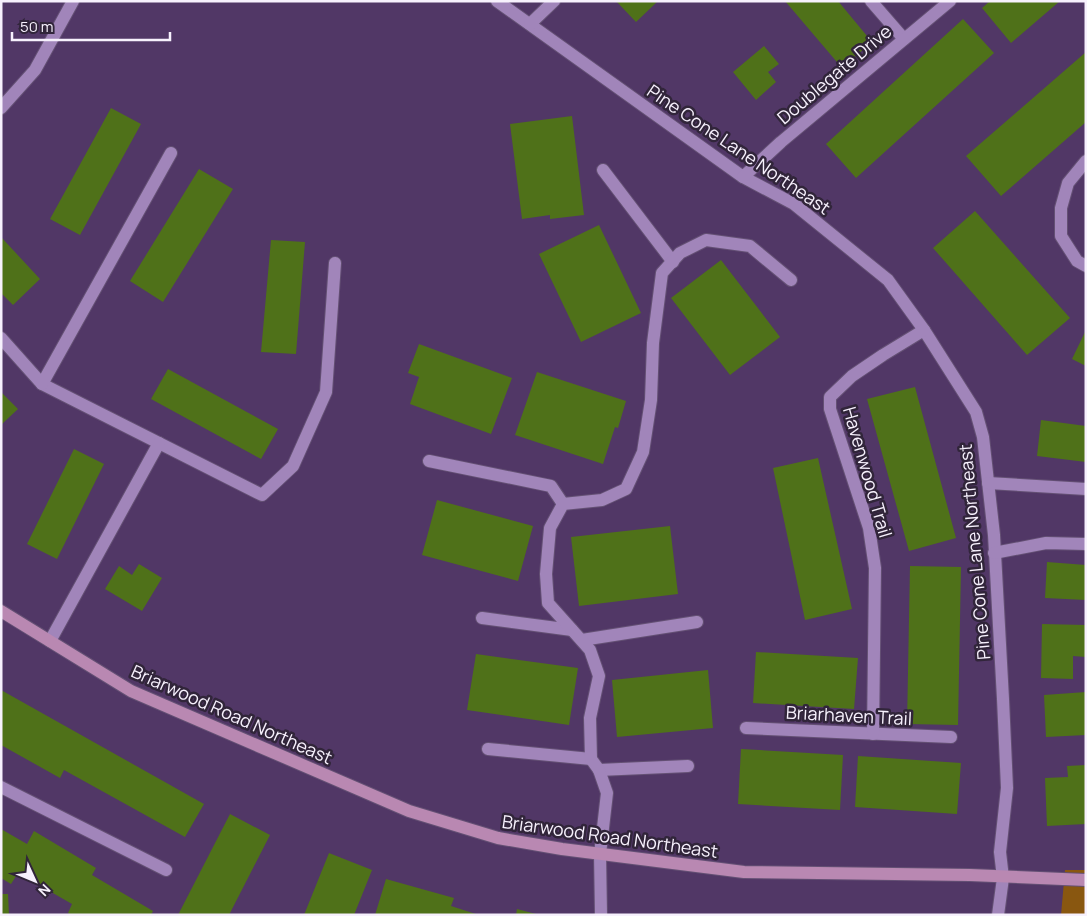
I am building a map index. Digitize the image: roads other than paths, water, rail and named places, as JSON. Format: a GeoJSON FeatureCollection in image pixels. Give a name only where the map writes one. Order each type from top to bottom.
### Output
{"type":"FeatureCollection","features":[{"type":"Feature","properties":{"kind":"street"},"geometry":{"type":"LineString","coordinates":[[1,108],[35,70],[73,1]]}},
{"type":"Feature","properties":{"kind":"street","name":"Pine Cone Lane Northeast"},"geometry":{"type":"LineString","coordinates":[[498,1],[744,177],[794,204],[888,280],[924,330],[976,412],[983,437],[994,535],[1007,788],[1000,852],[1003,878],[998,915]]}},
{"type":"Feature","properties":{"kind":"street"},"geometry":{"type":"LineString","coordinates":[[530,24],[554,1]]}},
{"type":"Feature","properties":{"kind":"street"},"geometry":{"type":"LineString","coordinates":[[871,1],[904,39]]}},
{"type":"Feature","properties":{"kind":"street","name":"Doublegate Drive"},"geometry":{"type":"LineString","coordinates":[[744,177],[788,136],[950,1]]}},
{"type":"Feature","properties":{"kind":"street"},"geometry":{"type":"LineString","coordinates":[[42,384],[170,153]]}},
{"type":"Feature","properties":{"kind":"street"},"geometry":{"type":"LineString","coordinates":[[1086,161],[1068,183],[1061,208],[1061,236],[1077,261],[1086,266]]}},
{"type":"Feature","properties":{"kind":"street"},"geometry":{"type":"LineString","coordinates":[[603,170],[673,262]]}},
{"type":"Feature","properties":{"kind":"street"},"geometry":{"type":"LineString","coordinates":[[563,504],[602,500],[626,489],[630,482],[643,452],[651,400],[653,343],[662,273],[680,253],[706,240],[750,246],[791,280]]}},
{"type":"Feature","properties":{"kind":"street"},"geometry":{"type":"LineString","coordinates":[[1,338],[42,384],[262,494],[293,466],[326,392],[336,263]]}},
{"type":"Feature","properties":{"kind":"street","name":"Havenwood Trail"},"geometry":{"type":"LineString","coordinates":[[873,734],[875,568],[869,528],[830,409],[830,396],[852,376],[924,330]]}},
{"type":"Feature","properties":{"kind":"street"},"geometry":{"type":"LineString","coordinates":[[50,641],[159,443]]}},
{"type":"Feature","properties":{"kind":"street"},"geometry":{"type":"LineString","coordinates":[[429,461],[551,486],[563,504]]}},
{"type":"Feature","properties":{"kind":"street"},"geometry":{"type":"LineString","coordinates":[[988,483],[1086,489]]}},
{"type":"Feature","properties":{"kind":"street"},"geometry":{"type":"LineString","coordinates":[[563,504],[550,528],[546,574],[548,603],[590,650],[599,676],[590,718],[590,759],[599,770],[606,793],[600,854],[601,915]]}},
{"type":"Feature","properties":{"kind":"street"},"geometry":{"type":"LineString","coordinates":[[994,553],[1046,544],[1086,544]]}},
{"type":"Feature","properties":{"kind":"street","name":"Briarwood Road Northeast"},"geometry":{"type":"LineString","coordinates":[[1,611],[131,691],[409,811],[498,838],[600,854],[744,872],[970,875],[1003,878],[1086,880]]}},
{"type":"Feature","properties":{"kind":"street"},"geometry":{"type":"LineString","coordinates":[[482,618],[572,630]]}},
{"type":"Feature","properties":{"kind":"street"},"geometry":{"type":"LineString","coordinates":[[582,640],[696,622]]}},
{"type":"Feature","properties":{"kind":"street","name":"Briarhaven Trail"},"geometry":{"type":"LineString","coordinates":[[746,728],[951,737]]}},
{"type":"Feature","properties":{"kind":"street"},"geometry":{"type":"LineString","coordinates":[[488,749],[590,759]]}},
{"type":"Feature","properties":{"kind":"street"},"geometry":{"type":"LineString","coordinates":[[599,770],[688,766]]}},
{"type":"Feature","properties":{"kind":"street"},"geometry":{"type":"LineString","coordinates":[[1,788],[166,870]]}}]}
